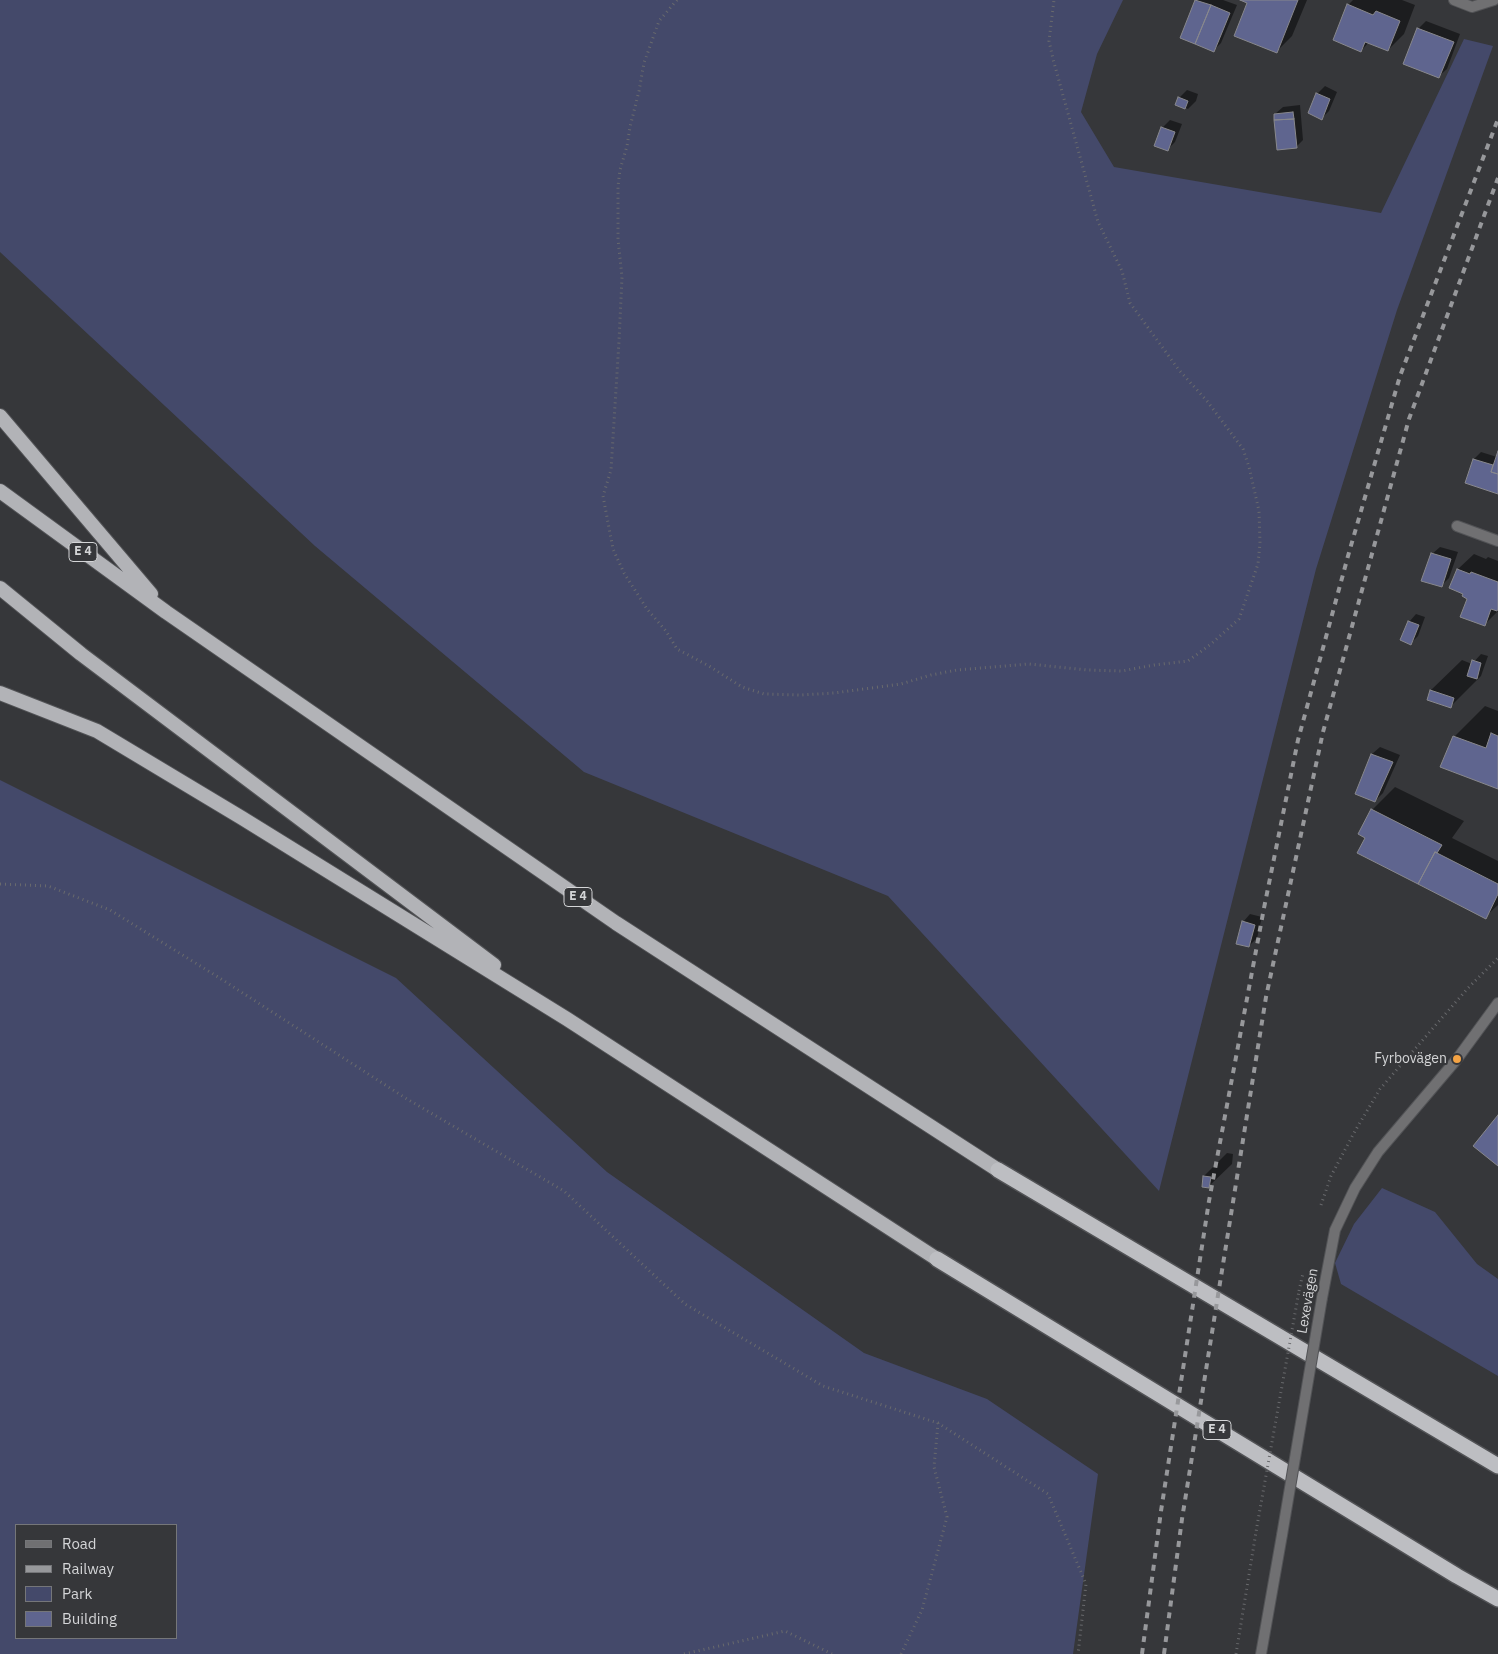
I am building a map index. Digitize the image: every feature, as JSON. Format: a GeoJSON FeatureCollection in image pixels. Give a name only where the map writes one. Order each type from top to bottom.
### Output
{"type":"FeatureCollection","features":[{"type":"Feature","properties":{"kind":"highway"},"geometry":{"type":"LineString","coordinates":[[0,416],[166,612]]}},
{"type":"Feature","properties":{"kind":"highway","name":"E 4"},"geometry":{"type":"LineString","coordinates":[[0,491],[166,612],[616,923],[998,1170],[1498,1466]]}},
{"type":"Feature","properties":{"kind":"highway","name":"E 4"},"geometry":{"type":"LineString","coordinates":[[0,588],[81,654],[567,1019],[936,1259],[1457,1576],[1498,1599]]}},
{"type":"Feature","properties":{"kind":"highway"},"geometry":{"type":"LineString","coordinates":[[0,693],[96,731],[242,818],[567,1019]]}},
{"type":"Feature","properties":{"kind":"street"},"geometry":{"type":"LineString","coordinates":[[1454,0],[1472,7],[1494,0]]}},
{"type":"Feature","properties":{"kind":"street"},"geometry":{"type":"LineString","coordinates":[[1457,526],[1498,541]]}},
{"type":"Feature","properties":{"kind":"street","name":"Lexevägen"},"geometry":{"type":"LineString","coordinates":[[1261,1654],[1334,1230],[1355,1188],[1378,1152],[1456,1059],[1498,1003]]}},
{"type":"Feature","properties":{"kind":"path"},"geometry":{"type":"LineString","coordinates":[[677,0],[659,21],[644,63],[627,146],[620,170],[618,186],[618,239],[622,278],[619,341],[611,470],[603,496],[613,550],[647,609],[666,631],[678,649],[742,687],[764,694],[801,695],[834,693],[902,684],[931,675],[957,670],[1029,664],[1087,670],[1122,671],[1188,661],[1212,644],[1239,619],[1258,564],[1260,543],[1259,511],[1249,467],[1243,449],[1207,401],[1179,370],[1130,303],[1122,271],[1098,222],[1062,96],[1049,40],[1054,0]]}},
{"type":"Feature","properties":{"kind":"path"},"geometry":{"type":"LineString","coordinates":[[0,884],[48,886],[110,910],[218,977],[407,1100],[564,1191],[685,1304],[823,1386],[938,1422],[1048,1494],[1086,1584],[1078,1654]]}},
{"type":"Feature","properties":{"kind":"path"},"geometry":{"type":"LineString","coordinates":[[1236,1654],[1299,1291]]}},
{"type":"Feature","properties":{"kind":"path"},"geometry":{"type":"LineString","coordinates":[[901,1654],[922,1610],[947,1516],[934,1467],[938,1422]]}},
{"type":"Feature","properties":{"kind":"path"},"geometry":{"type":"LineString","coordinates":[[684,1654],[785,1631],[832,1654]]}},
{"type":"Feature","properties":{"kind":"green space"},"geometry":{"type":"Polygon","coordinates":[[[0,0],[1123,0],[1097,54],[1081,112],[1114,167],[1381,213],[1464,39],[1493,46],[1397,310],[1316,569],[1159,1191],[888,896],[584,772],[315,546],[0,252],[0,0]]]}},
{"type":"Feature","properties":{"kind":"green space"},"geometry":{"type":"Polygon","coordinates":[[[0,780],[396,978],[607,1172],[864,1353],[987,1399],[1098,1474],[1073,1654],[0,1654],[0,780]]]}},
{"type":"Feature","properties":{"kind":"green space"},"geometry":{"type":"Polygon","coordinates":[[[1382,1188],[1435,1212],[1477,1264],[1498,1279],[1498,1376],[1341,1284],[1335,1263],[1354,1224],[1382,1188]]]}},
{"type":"Feature","properties":{"kind":"building"},"geometry":{"type":"Polygon","coordinates":[[[1195,0],[1211,5],[1195,44],[1180,38],[1195,0]]]}},
{"type":"Feature","properties":{"kind":"building"},"geometry":{"type":"Polygon","coordinates":[[[1240,0],[1298,0],[1277,53],[1234,36],[1247,3],[1240,0]]]}},
{"type":"Feature","properties":{"kind":"building"},"geometry":{"type":"Polygon","coordinates":[[[1347,4],[1373,15],[1376,11],[1400,21],[1388,51],[1365,42],[1361,52],[1333,40],[1347,4]]]}},
{"type":"Feature","properties":{"kind":"building"},"geometry":{"type":"Polygon","coordinates":[[[1211,5],[1230,13],[1214,52],[1195,44],[1211,5]]]}},
{"type":"Feature","properties":{"kind":"building"},"geometry":{"type":"Polygon","coordinates":[[[1417,28],[1454,42],[1439,78],[1403,64],[1417,28]]]}},
{"type":"Feature","properties":{"kind":"building"},"geometry":{"type":"Polygon","coordinates":[[[1316,93],[1330,99],[1322,120],[1308,113],[1316,93]]]}},
{"type":"Feature","properties":{"kind":"building"},"geometry":{"type":"Polygon","coordinates":[[[1178,97],[1188,101],[1185,109],[1175,105],[1178,97]]]}},
{"type":"Feature","properties":{"kind":"building"},"geometry":{"type":"Polygon","coordinates":[[[1293,112],[1294,119],[1274,120],[1274,114],[1293,112]]]}},
{"type":"Feature","properties":{"kind":"building"},"geometry":{"type":"Polygon","coordinates":[[[1294,119],[1297,148],[1277,150],[1274,120],[1294,119]]]}},
{"type":"Feature","properties":{"kind":"building"},"geometry":{"type":"Polygon","coordinates":[[[1161,127],[1175,132],[1168,151],[1154,146],[1161,127]]]}},
{"type":"Feature","properties":{"kind":"building"},"geometry":{"type":"Polygon","coordinates":[[[1498,451],[1498,474],[1491,472],[1498,451]]]}},
{"type":"Feature","properties":{"kind":"building"},"geometry":{"type":"Polygon","coordinates":[[[1473,459],[1493,465],[1491,472],[1498,474],[1498,494],[1465,483],[1473,459]]]}},
{"type":"Feature","properties":{"kind":"building"},"geometry":{"type":"Polygon","coordinates":[[[1431,553],[1451,559],[1442,587],[1421,581],[1431,553]]]}},
{"type":"Feature","properties":{"kind":"building"},"geometry":{"type":"Polygon","coordinates":[[[1457,569],[1498,582],[1498,609],[1497,611],[1491,609],[1485,626],[1460,617],[1467,599],[1462,596],[1463,594],[1449,588],[1457,569]]]}},
{"type":"Feature","properties":{"kind":"building"},"geometry":{"type":"Polygon","coordinates":[[[1408,621],[1419,625],[1411,645],[1400,640],[1408,621]]]}},
{"type":"Feature","properties":{"kind":"building"},"geometry":{"type":"Polygon","coordinates":[[[1472,660],[1481,663],[1477,679],[1467,676],[1472,660]]]}},
{"type":"Feature","properties":{"kind":"building"},"geometry":{"type":"Polygon","coordinates":[[[1430,690],[1454,698],[1451,708],[1427,700],[1430,690]]]}},
{"type":"Feature","properties":{"kind":"building"},"geometry":{"type":"Polygon","coordinates":[[[1491,733],[1498,736],[1498,789],[1440,767],[1453,736],[1486,748],[1491,733]]]}},
{"type":"Feature","properties":{"kind":"building"},"geometry":{"type":"Polygon","coordinates":[[[1371,754],[1393,762],[1375,802],[1355,794],[1371,754]]]}},
{"type":"Feature","properties":{"kind":"building"},"geometry":{"type":"Polygon","coordinates":[[[1371,809],[1442,845],[1437,853],[1435,852],[1418,884],[1357,853],[1365,838],[1358,834],[1371,809]]]}},
{"type":"Feature","properties":{"kind":"building"},"geometry":{"type":"Polygon","coordinates":[[[1435,852],[1498,884],[1498,894],[1486,919],[1418,884],[1435,852]]]}},
{"type":"Feature","properties":{"kind":"building"},"geometry":{"type":"Polygon","coordinates":[[[1242,921],[1255,925],[1249,947],[1236,944],[1242,921]]]}},
{"type":"Feature","properties":{"kind":"building"},"geometry":{"type":"Polygon","coordinates":[[[1498,1115],[1498,1166],[1473,1146],[1498,1115]]]}},
{"type":"Feature","properties":{"kind":"building"},"geometry":{"type":"Polygon","coordinates":[[[1203,1176],[1211,1177],[1209,1188],[1202,1187],[1203,1176]]]}},
{"type":"Feature","properties":{"kind":"railway"},"geometry":{"type":"LineString","coordinates":[[1142,1654],[1161,1511],[1209,1201],[1264,908],[1298,740],[1348,556],[1400,376],[1498,119]]}},
{"type":"Feature","properties":{"kind":"railway"},"geometry":{"type":"LineString","coordinates":[[1164,1654],[1182,1519],[1266,997],[1323,732],[1409,419],[1498,178]]}},
{"type":"Feature","properties":{"kind":"place","name":"Fyrbovägen"},"geometry":{"type":"Point","coordinates":[1457,1059]}}]}
